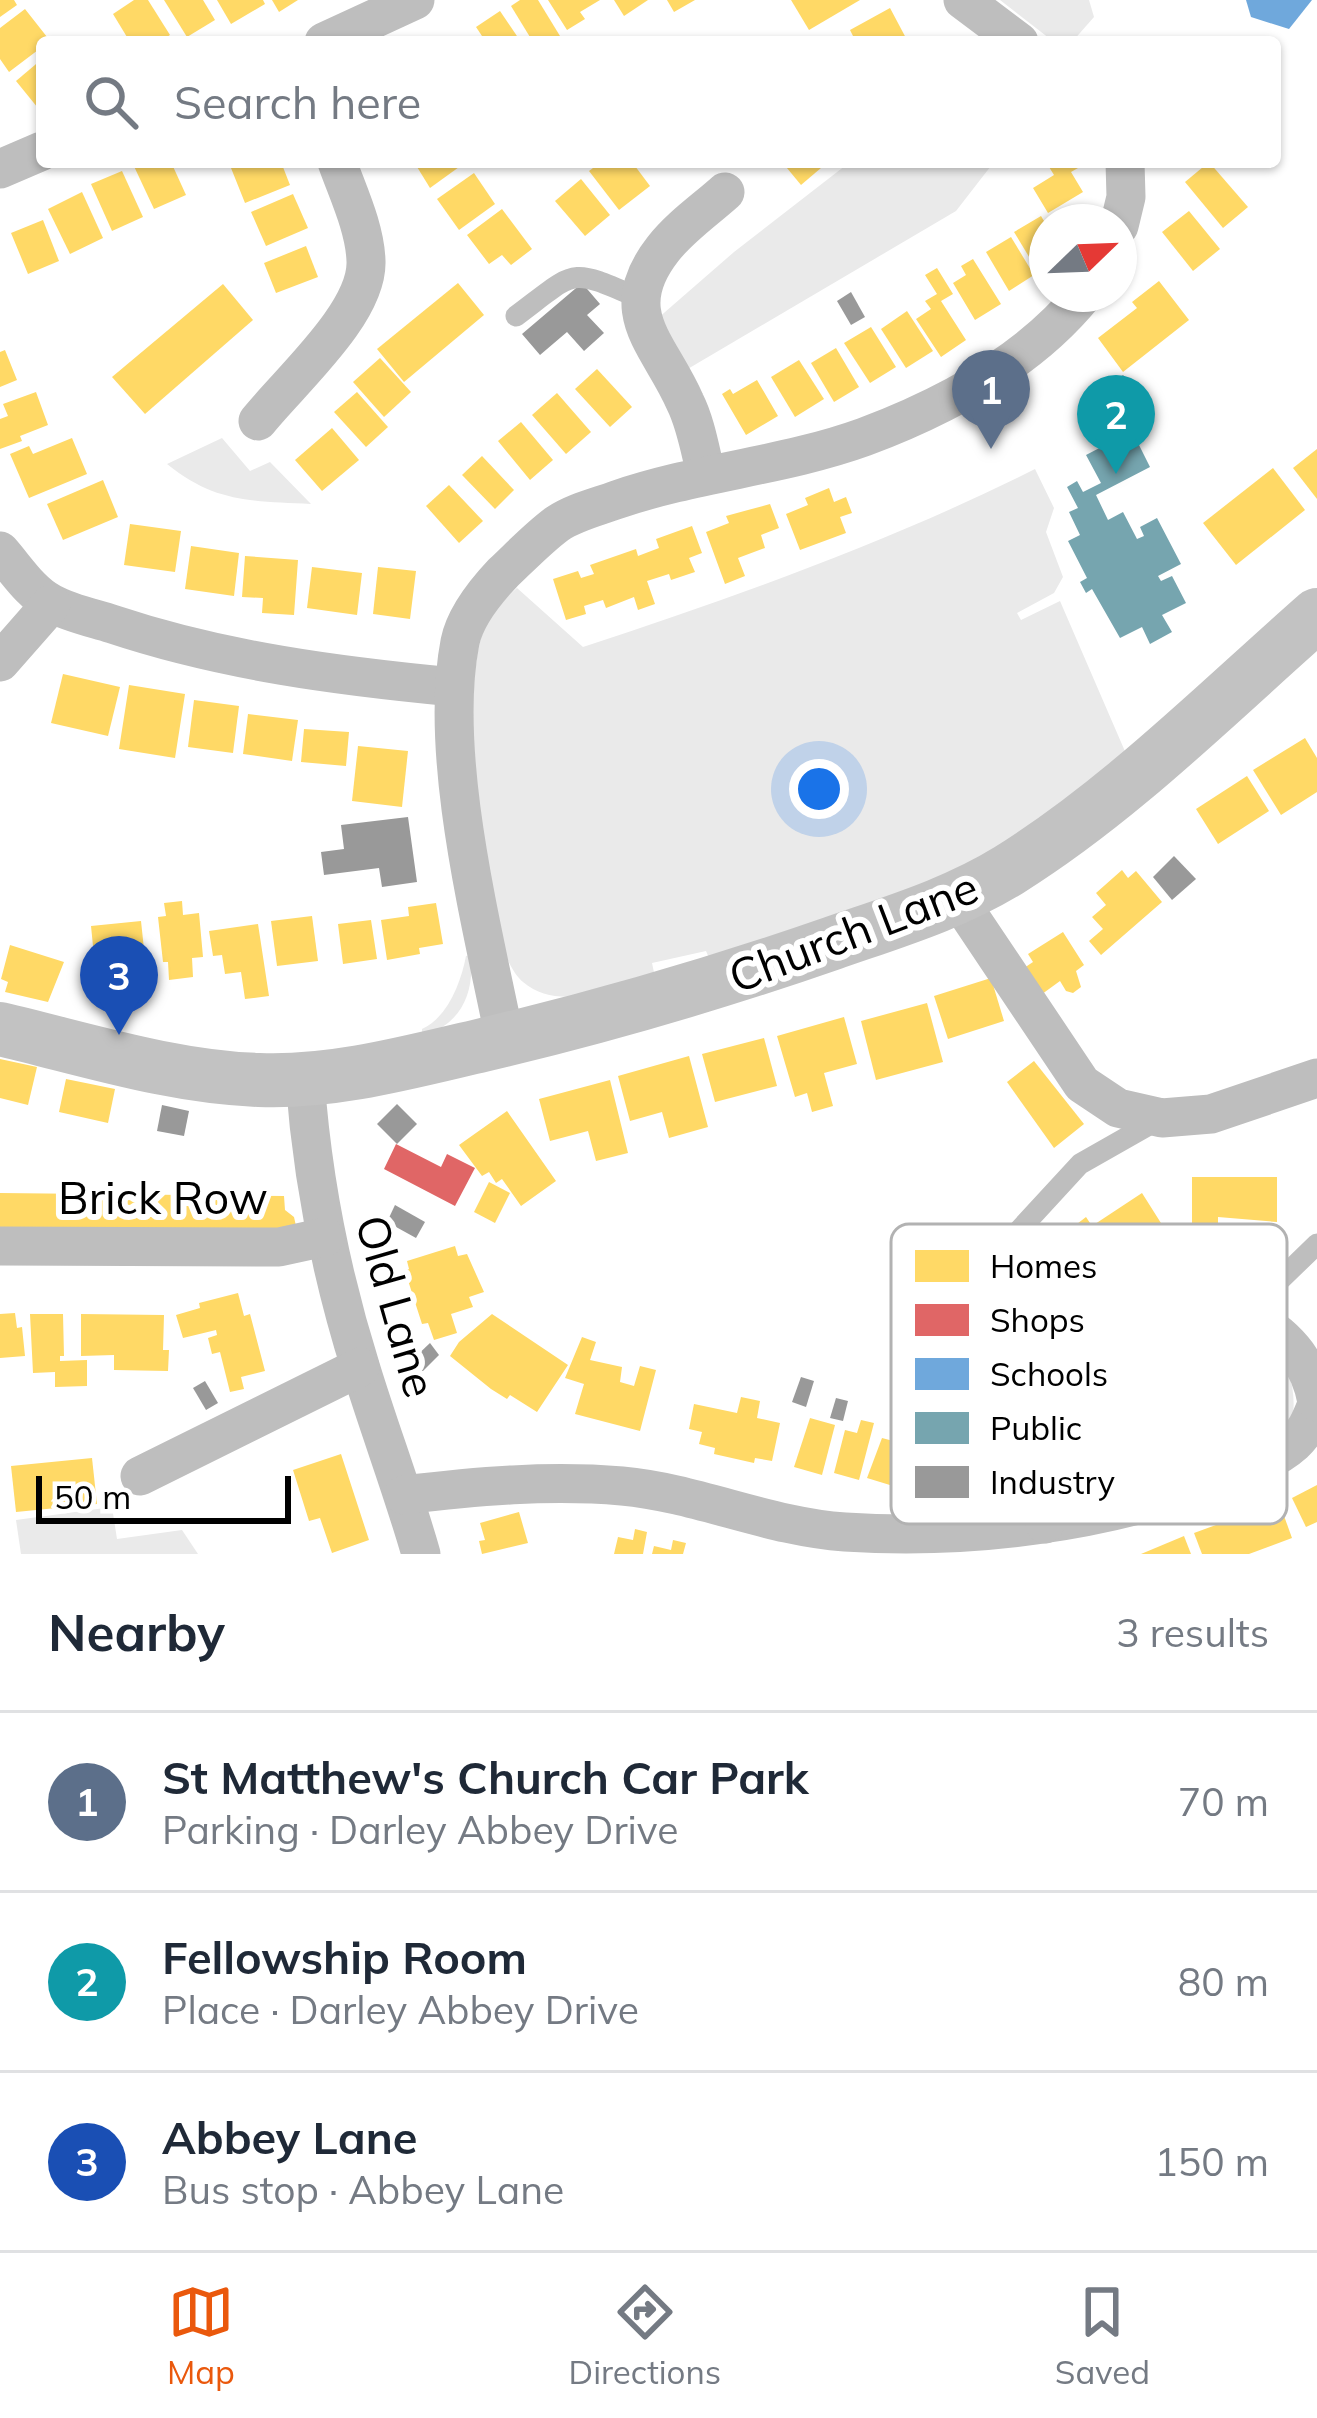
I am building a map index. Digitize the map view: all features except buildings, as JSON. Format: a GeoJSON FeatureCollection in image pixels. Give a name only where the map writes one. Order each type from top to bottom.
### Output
{"type":"FeatureCollection","features":[{"type":"Feature","properties":{"kind":"street"},"geometry":{"type":"LineString","coordinates":[[337,36],[415,0]]}},
{"type":"Feature","properties":{"kind":"street"},"geometry":{"type":"LineString","coordinates":[[963,0],[1010,36]]}},
{"type":"Feature","properties":{"kind":"street"},"geometry":{"type":"LineString","coordinates":[[0,170],[36,154]]}},
{"type":"Feature","properties":{"kind":"street"},"geometry":{"type":"LineString","coordinates":[[258,421],[332,335],[361,289],[367,262],[340,168]]}},
{"type":"Feature","properties":{"kind":"street"},"geometry":{"type":"LineString","coordinates":[[1124,204],[1125,168]]}},
{"type":"Feature","properties":{"kind":"street"},"geometry":{"type":"LineString","coordinates":[[706,474],[685,400],[646,332],[641,299],[662,249],[725,192]]}},
{"type":"Feature","properties":{"kind":"street"},"geometry":{"type":"LineString","coordinates":[[505,1040],[476,898],[458,768],[454,687],[461,636],[489,588],[559,523],[706,474],[841,444],[908,418],[954,396],[1049,333],[1068,312]]}},
{"type":"Feature","properties":{"kind":"street"},"geometry":{"type":"LineString","coordinates":[[0,551],[51,604],[165,642],[226,657],[360,678],[454,687]]}},
{"type":"Feature","properties":{"kind":"street"},"geometry":{"type":"LineString","coordinates":[[0,662],[51,604]]}},
{"type":"Feature","properties":{"kind":"street","name":"Church Lane"},"geometry":{"type":"LineString","coordinates":[[0,1029],[190,1072],[261,1080],[305,1079],[388,1067],[505,1040],[737,976],[958,898],[1051,842],[1317,615]]}},
{"type":"Feature","properties":{"kind":"street"},"geometry":{"type":"LineString","coordinates":[[958,898],[1082,1084],[1118,1108],[1162,1118],[1211,1114],[1317,1078]]}},
{"type":"Feature","properties":{"kind":"street","name":"Old Lane"},"geometry":{"type":"LineString","coordinates":[[305,1079],[309,1138],[326,1238],[360,1367],[421,1554]]}},
{"type":"Feature","properties":{"kind":"street","name":"Brick Row"},"geometry":{"type":"LineString","coordinates":[[0,1246],[279,1246],[326,1238]]}},
{"type":"Feature","properties":{"kind":"street"},"geometry":{"type":"LineString","coordinates":[[1287,1342],[1303,1360],[1317,1403],[1309,1425],[1287,1448]]}},
{"type":"Feature","properties":{"kind":"street"},"geometry":{"type":"LineString","coordinates":[[140,1475],[360,1367]]}},
{"type":"Feature","properties":{"kind":"street"},"geometry":{"type":"LineString","coordinates":[[404,1495],[507,1483],[615,1486],[653,1489],[792,1525],[843,1532],[921,1533],[1045,1524]]}},
{"type":"Feature","properties":{"kind":"lane"},"geometry":{"type":"LineString","coordinates":[[516,316],[570,276],[587,275],[641,299]]}},
{"type":"Feature","properties":{"kind":"lane"},"geometry":{"type":"LineString","coordinates":[[1025,1224],[1080,1164],[1162,1118]]}},
{"type":"Feature","properties":{"kind":"lane"},"geometry":{"type":"LineString","coordinates":[[1287,1273],[1317,1244]]}},
{"type":"Feature","properties":{"kind":"shaded area"},"geometry":{"type":"Polygon","coordinates":[[[1000,0],[1089,0],[1094,17],[1077,36],[1046,36],[1000,0]]]}},
{"type":"Feature","properties":{"kind":"shaded area"},"geometry":{"type":"Polygon","coordinates":[[[842,168],[989,168],[956,211],[686,370],[657,319],[842,168]]]}},
{"type":"Feature","properties":{"kind":"shaded area"},"geometry":{"type":"Polygon","coordinates":[[[222,438],[250,471],[270,462],[311,504],[218,493],[167,464],[222,438]]]}},
{"type":"Feature","properties":{"kind":"shaded area"},"geometry":{"type":"Polygon","coordinates":[[[1035,469],[1054,508],[1046,532],[1063,577],[1054,593],[1017,613],[1021,620],[1060,601],[1127,756],[999,854],[713,967],[706,951],[652,963],[655,977],[570,997],[553,996],[523,982],[507,958],[494,919],[477,813],[474,757],[476,662],[483,632],[507,597],[517,588],[583,647],[812,566],[1035,469]]]}},
{"type":"Feature","properties":{"kind":"shaded area"},"geometry":{"type":"Polygon","coordinates":[[[470,955],[470,982],[462,1005],[446,1024],[422,1035],[422,1029],[439,1017],[451,998],[470,955]]]}},
{"type":"Feature","properties":{"kind":"shaded area"},"geometry":{"type":"Polygon","coordinates":[[[1287,1372],[1294,1398],[1293,1417],[1287,1423],[1287,1372]]]}},
{"type":"Feature","properties":{"kind":"shaded area"},"geometry":{"type":"Polygon","coordinates":[[[112,1507],[117,1539],[182,1530],[198,1554],[21,1554],[16,1520],[112,1507]]]}},
{"type":"Feature","properties":{"kind":"place","name":"St Matthew's Church Car Park"},"geometry":{"type":"Point","coordinates":[991,449]}},
{"type":"Feature","properties":{"kind":"place","name":"Fellowship Room"},"geometry":{"type":"Point","coordinates":[1116,474]}},
{"type":"Feature","properties":{"kind":"place","name":"Abbey Lane"},"geometry":{"type":"Point","coordinates":[119,1035]}}]}
